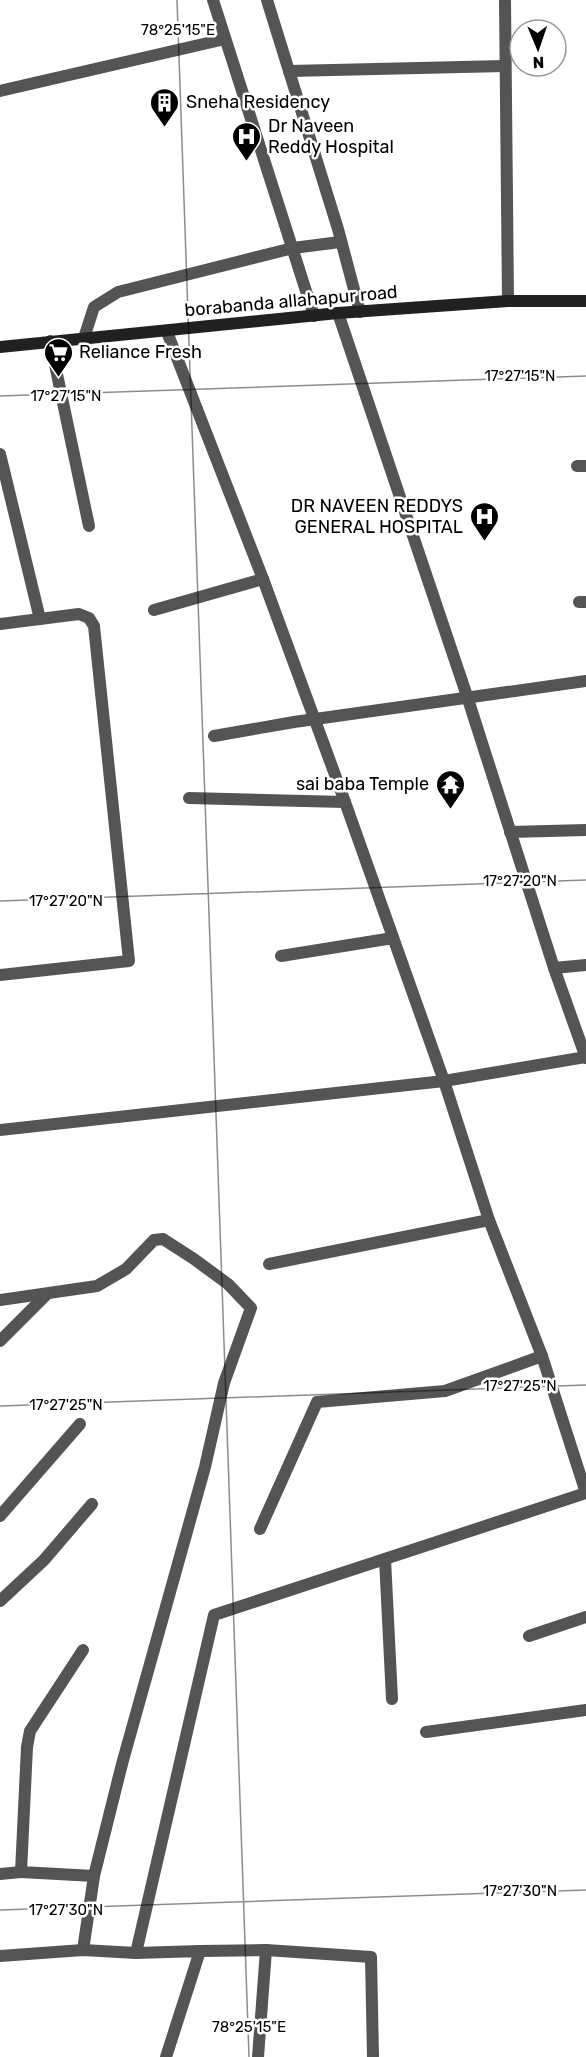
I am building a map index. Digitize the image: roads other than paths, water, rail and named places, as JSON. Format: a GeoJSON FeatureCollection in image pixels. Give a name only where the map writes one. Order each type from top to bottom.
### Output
{"type":"FeatureCollection","features":[{"type":"Feature","properties":{"kind":"main road","name":"borabanda allahapur road"},"geometry":{"type":"LineString","coordinates":[[0,347],[338,313],[508,301],[586,301]]}},
{"type":"Feature","properties":{"kind":"street"},"geometry":{"type":"LineString","coordinates":[[213,0],[315,316]]}},
{"type":"Feature","properties":{"kind":"street"},"geometry":{"type":"LineString","coordinates":[[267,0],[360,312]]}},
{"type":"Feature","properties":{"kind":"street"},"geometry":{"type":"LineString","coordinates":[[505,0],[508,301]]}},
{"type":"Feature","properties":{"kind":"street"},"geometry":{"type":"LineString","coordinates":[[0,91],[225,39]]}},
{"type":"Feature","properties":{"kind":"street"},"geometry":{"type":"LineString","coordinates":[[289,71],[505,66]]}},
{"type":"Feature","properties":{"kind":"street"},"geometry":{"type":"LineString","coordinates":[[84,338],[94,307],[118,292],[293,248],[340,242]]}},
{"type":"Feature","properties":{"kind":"street"},"geometry":{"type":"LineString","coordinates":[[0,1130],[444,1081],[586,1057],[554,968],[467,696],[338,313]]}},
{"type":"Feature","properties":{"kind":"street"},"geometry":{"type":"LineString","coordinates":[[136,1953],[214,1615],[586,1493],[542,1356],[489,1220],[444,1081],[345,802],[263,579],[167,332]]}},
{"type":"Feature","properties":{"kind":"street"},"geometry":{"type":"LineString","coordinates":[[50,341],[88,526]]}},
{"type":"Feature","properties":{"kind":"street"},"geometry":{"type":"LineString","coordinates":[[0,454],[40,619]]}},
{"type":"Feature","properties":{"kind":"street"},"geometry":{"type":"LineString","coordinates":[[154,610],[263,579]]}},
{"type":"Feature","properties":{"kind":"street"},"geometry":{"type":"LineString","coordinates":[[0,624],[79,614],[88,618],[94,626],[129,961],[0,975]]}},
{"type":"Feature","properties":{"kind":"street"},"geometry":{"type":"LineString","coordinates":[[214,736],[467,696],[586,681]]}},
{"type":"Feature","properties":{"kind":"street"},"geometry":{"type":"LineString","coordinates":[[189,798],[345,802]]}},
{"type":"Feature","properties":{"kind":"street"},"geometry":{"type":"LineString","coordinates":[[510,832],[586,830]]}},
{"type":"Feature","properties":{"kind":"street"},"geometry":{"type":"LineString","coordinates":[[281,956],[393,938]]}},
{"type":"Feature","properties":{"kind":"street"},"geometry":{"type":"LineString","coordinates":[[554,968],[586,965]]}},
{"type":"Feature","properties":{"kind":"street"},"geometry":{"type":"LineString","coordinates":[[269,1264],[489,1220]]}},
{"type":"Feature","properties":{"kind":"street"},"geometry":{"type":"LineString","coordinates":[[0,1300],[97,1286],[126,1269],[154,1240],[163,1239],[228,1284],[251,1308],[224,1383],[205,1467],[122,1764],[94,1876],[83,1950]]}},
{"type":"Feature","properties":{"kind":"street"},"geometry":{"type":"LineString","coordinates":[[0,1341],[47,1294]]}},
{"type":"Feature","properties":{"kind":"street"},"geometry":{"type":"LineString","coordinates":[[260,1529],[317,1402],[445,1391],[542,1356]]}},
{"type":"Feature","properties":{"kind":"street"},"geometry":{"type":"LineString","coordinates":[[0,1515],[80,1424]]}},
{"type":"Feature","properties":{"kind":"street"},"geometry":{"type":"LineString","coordinates":[[0,1601],[44,1560],[92,1504]]}},
{"type":"Feature","properties":{"kind":"street"},"geometry":{"type":"LineString","coordinates":[[386,1559],[392,1699]]}},
{"type":"Feature","properties":{"kind":"street"},"geometry":{"type":"LineString","coordinates":[[529,1636],[586,1617]]}},
{"type":"Feature","properties":{"kind":"street"},"geometry":{"type":"LineString","coordinates":[[21,1872],[27,1747],[30,1731],[83,1650]]}},
{"type":"Feature","properties":{"kind":"street"},"geometry":{"type":"LineString","coordinates":[[426,1732],[586,1710]]}},
{"type":"Feature","properties":{"kind":"street"},"geometry":{"type":"LineString","coordinates":[[0,1874],[21,1872],[94,1876]]}},
{"type":"Feature","properties":{"kind":"street"},"geometry":{"type":"LineString","coordinates":[[0,1956],[83,1950],[136,1953],[266,1950],[371,1958],[373,2057]]}},
{"type":"Feature","properties":{"kind":"street"},"geometry":{"type":"LineString","coordinates":[[258,2057],[266,1950]]}},
{"type":"Feature","properties":{"kind":"street"},"geometry":{"type":"LineString","coordinates":[[166,2057],[200,1951]]}},
{"type":"Feature","properties":{"kind":"place","name":"Sneha Residency"},"geometry":{"type":"Point","coordinates":[165,128]}},
{"type":"Feature","properties":{"kind":"place","name":"Dr Naveen Reddy Hospital"},"geometry":{"type":"Point","coordinates":[247,162]}},
{"type":"Feature","properties":{"kind":"place","name":"Reliance Fresh"},"geometry":{"type":"Point","coordinates":[58,378]}},
{"type":"Feature","properties":{"kind":"place","name":"DR NAVEEN REDDYS GENERAL HOSPITAL"},"geometry":{"type":"Point","coordinates":[484,542]}},
{"type":"Feature","properties":{"kind":"place","name":"sai baba Temple"},"geometry":{"type":"Point","coordinates":[450,810]}}]}
